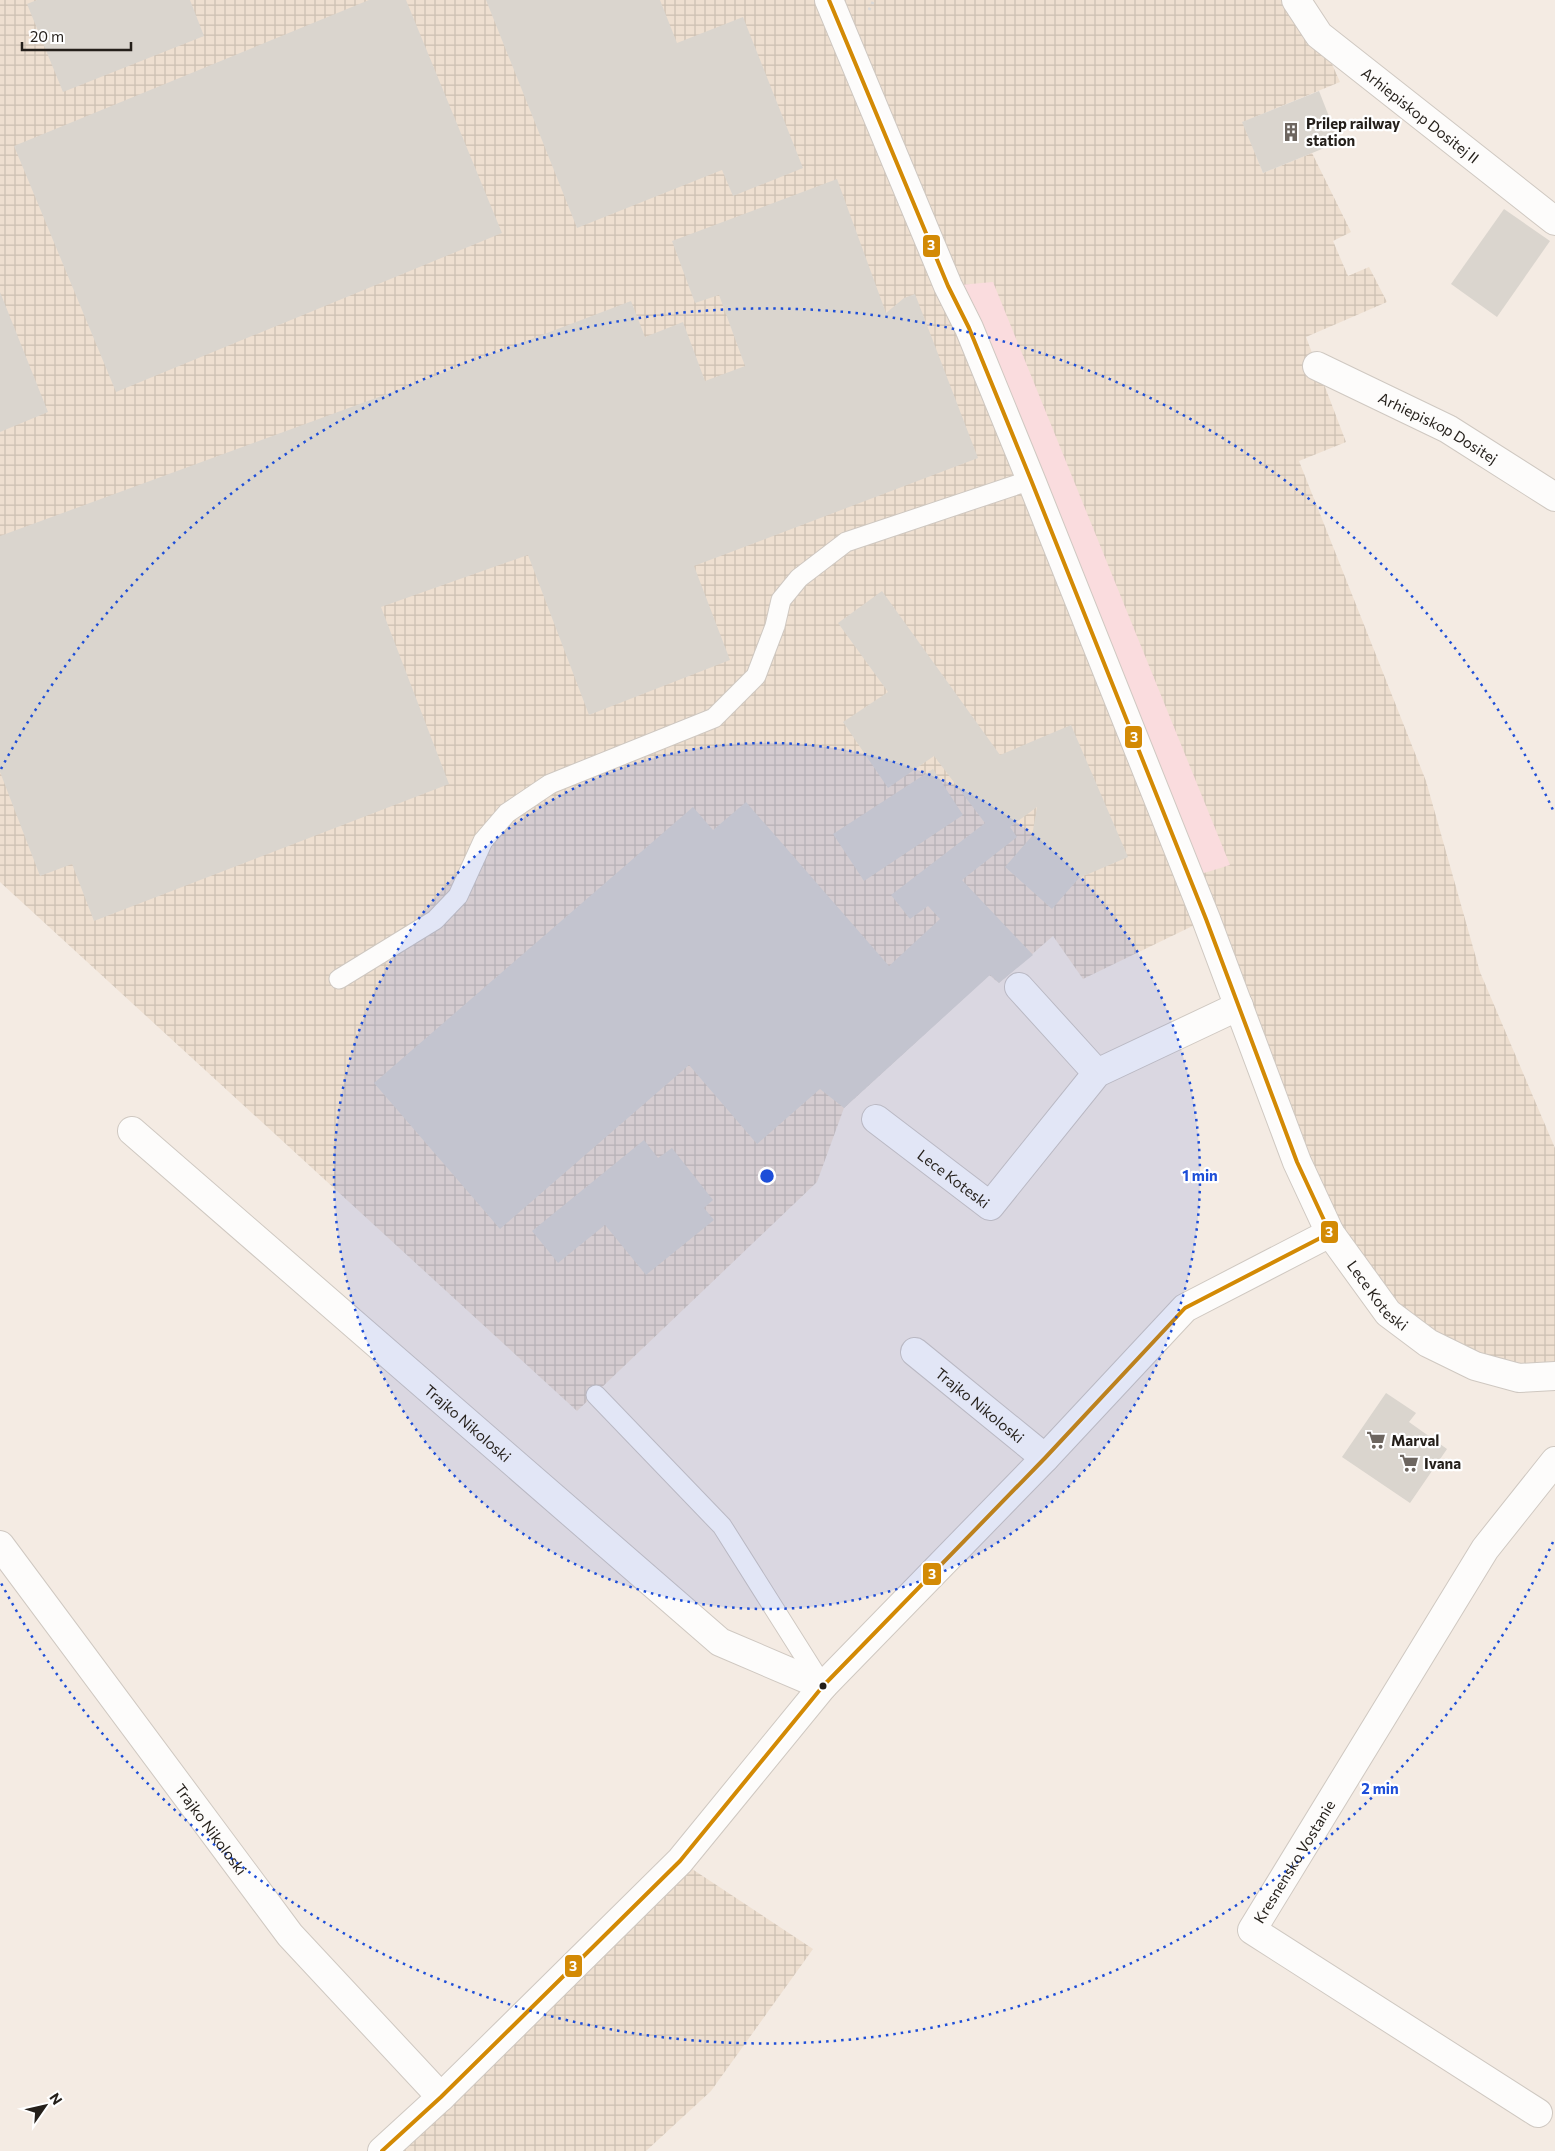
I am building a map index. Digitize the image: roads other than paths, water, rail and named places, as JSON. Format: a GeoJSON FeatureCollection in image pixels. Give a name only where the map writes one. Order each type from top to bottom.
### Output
{"type":"FeatureCollection","features":[{"type":"Feature","properties":{"kind":"street","name":"Lece Koteski"},"geometry":{"type":"LineString","coordinates":[[829,0],[948,286],[969,328],[1031,480],[1239,1006],[1297,1162],[1330,1234],[1388,1313],[1428,1343],[1475,1366],[1519,1378],[1555,1376]]}},
{"type":"Feature","properties":{"kind":"street","name":"Arhiepiskop Dositej II"},"geometry":{"type":"LineString","coordinates":[[1296,0],[1319,35],[1555,221]]}},
{"type":"Feature","properties":{"kind":"street","name":"Arhiepiskop Dositej"},"geometry":{"type":"LineString","coordinates":[[1317,366],[1448,429],[1555,497]]}},
{"type":"Feature","properties":{"kind":"street"},"geometry":{"type":"LineString","coordinates":[[1019,987],[1097,1073]]}},
{"type":"Feature","properties":{"kind":"street","name":"Lece Koteski"},"geometry":{"type":"LineString","coordinates":[[876,1119],[990,1206],[1097,1073],[1239,1006]]}},
{"type":"Feature","properties":{"kind":"street","name":"Trajko Nikoloski"},"geometry":{"type":"LineString","coordinates":[[132,1131],[720,1642],[823,1686]]}},
{"type":"Feature","properties":{"kind":"street"},"geometry":{"type":"LineString","coordinates":[[382,2151],[441,2096],[680,1861],[823,1686],[1045,1458],[1186,1308],[1330,1234]]}},
{"type":"Feature","properties":{"kind":"street","name":"Trajko Nikoloski"},"geometry":{"type":"LineString","coordinates":[[915,1352],[1045,1458]]}},
{"type":"Feature","properties":{"kind":"street","name":"Kresnensko Vostanie"},"geometry":{"type":"LineString","coordinates":[[1538,2113],[1252,1930],[1485,1549],[1555,1461]]}},
{"type":"Feature","properties":{"kind":"street","name":"Trajko Nikoloski"},"geometry":{"type":"LineString","coordinates":[[0,1545],[290,1935],[441,2096]]}},
{"type":"Feature","properties":{"kind":"lane"},"geometry":{"type":"LineString","coordinates":[[338,979],[435,920],[458,896],[483,841],[508,813],[550,784],[714,718],[756,676],[775,626],[781,600],[799,578],[820,560],[846,542],[1031,480]]}},
{"type":"Feature","properties":{"kind":"lane"},"geometry":{"type":"LineString","coordinates":[[596,1395],[722,1526],[823,1686]]}},
{"type":"Feature","properties":{"kind":"place","name":"Prilep railway station"},"geometry":{"type":"Point","coordinates":[1291,132]}},
{"type":"Feature","properties":{"kind":"place","name":"Marval"},"geometry":{"type":"Point","coordinates":[1376,1440]}},
{"type":"Feature","properties":{"kind":"place","name":"Ivana"},"geometry":{"type":"Point","coordinates":[1409,1463]}}]}
